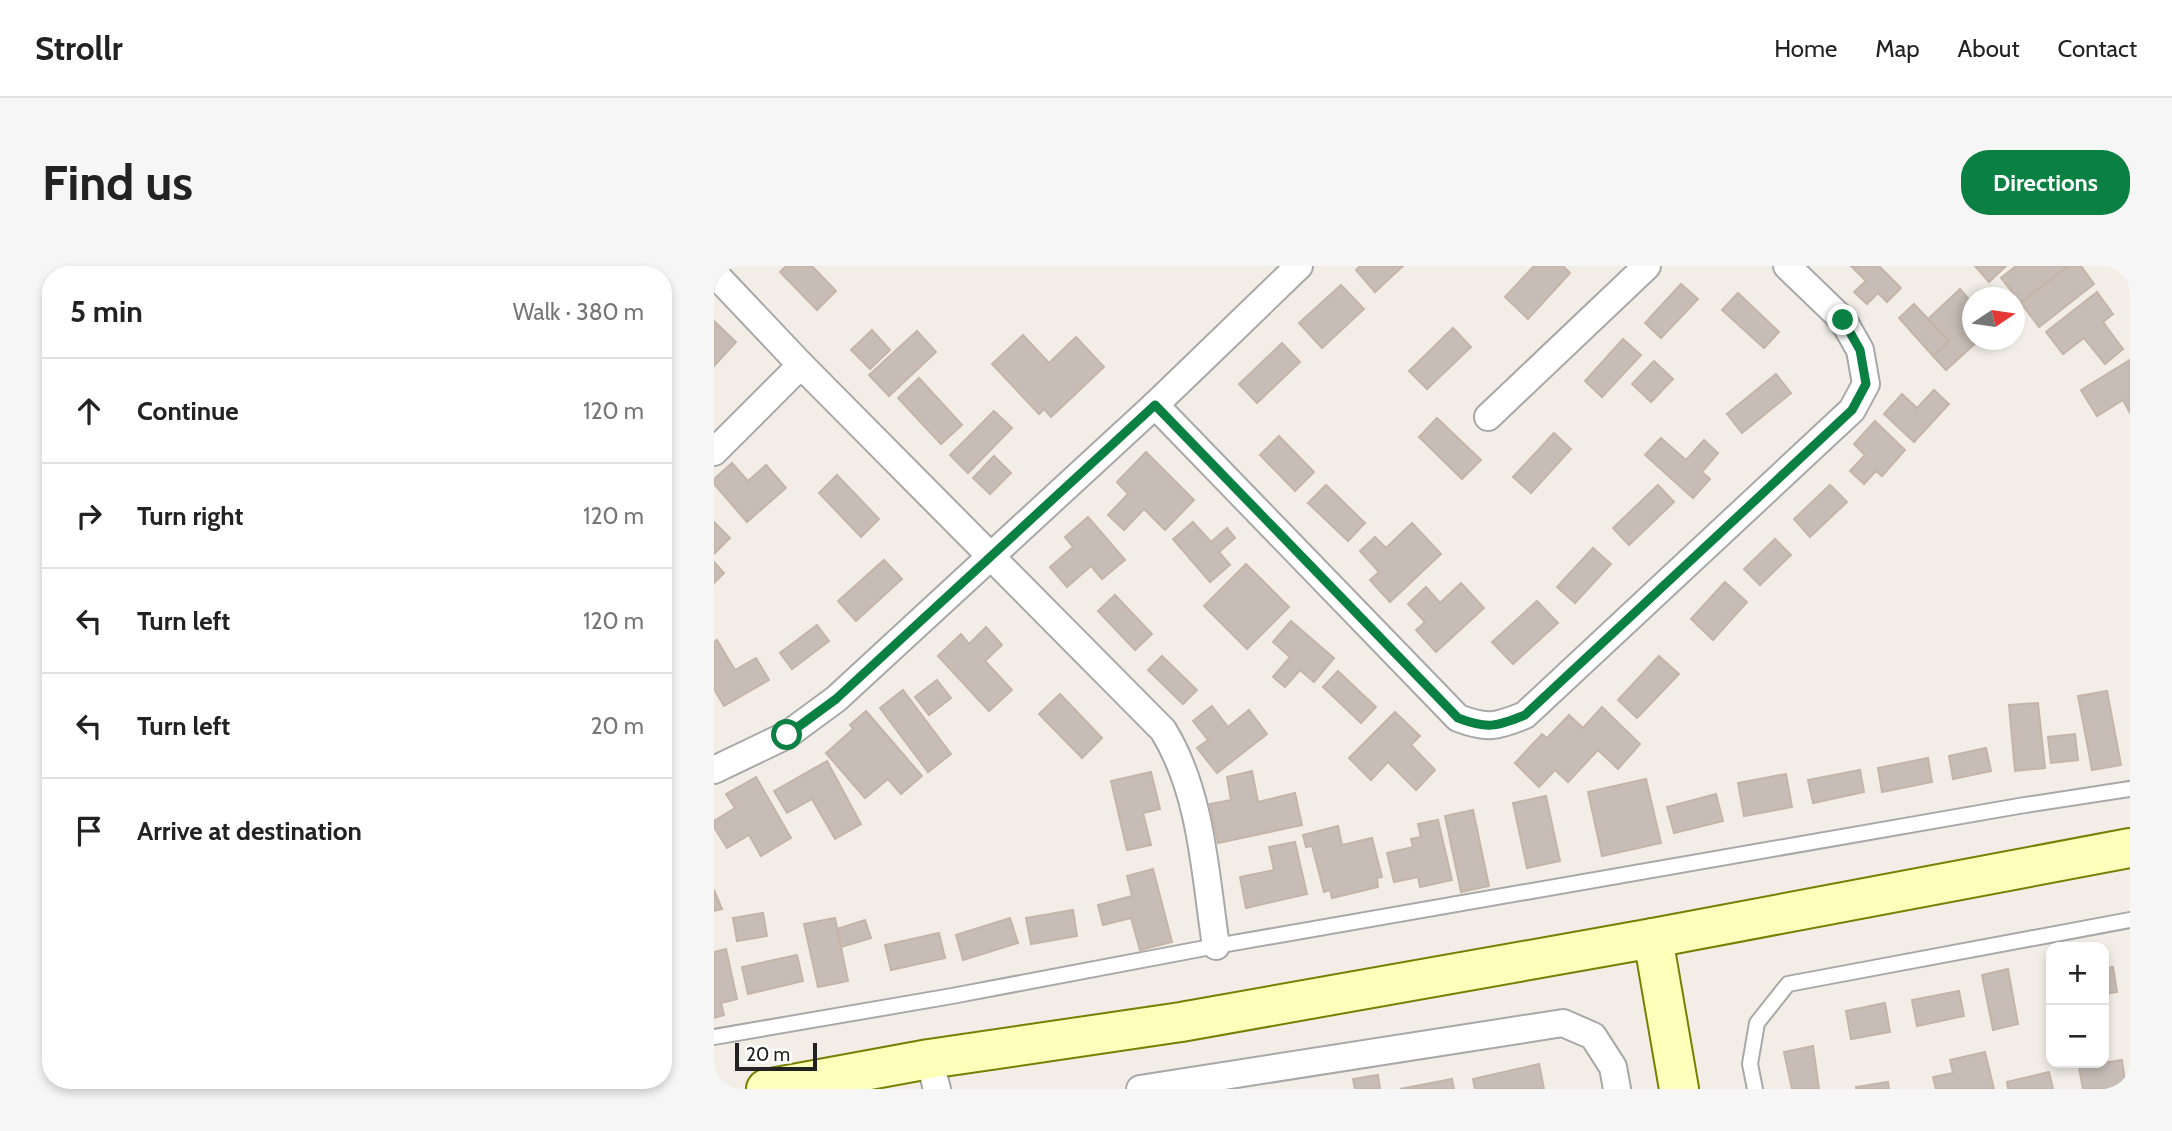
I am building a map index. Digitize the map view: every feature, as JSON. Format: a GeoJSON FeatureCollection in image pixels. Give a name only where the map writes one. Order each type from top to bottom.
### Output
{"type":"FeatureCollection","features":[{"type":"Feature","properties":{"kind":"street"},"geometry":{"type":"LineString","coordinates":[[714,770],[787,735],[836,699],[1155,405],[1299,266]]}},
{"type":"Feature","properties":{"kind":"street"},"geometry":{"type":"LineString","coordinates":[[1488,417],[1647,266]]}},
{"type":"Feature","properties":{"kind":"street"},"geometry":{"type":"LineString","coordinates":[[1155,405],[1458,718],[1479,726],[1503,724],[1525,715],[1852,410],[1866,384],[1860,350],[1843,320],[1787,266]]}},
{"type":"Feature","properties":{"kind":"street"},"geometry":{"type":"LineString","coordinates":[[714,274],[801,365],[992,555],[1078,647],[1163,730],[1178,755],[1189,785],[1216,946]]}},
{"type":"Feature","properties":{"kind":"street"},"geometry":{"type":"LineString","coordinates":[[714,452],[801,365]]}},
{"type":"Feature","properties":{"kind":"street"},"geometry":{"type":"LineString","coordinates":[[766,1089],[933,1074],[1181,1022],[1653,938],[2130,848]]}},
{"type":"Feature","properties":{"kind":"street"},"geometry":{"type":"LineString","coordinates":[[1653,938],[1679,1089]]}},
{"type":"Feature","properties":{"kind":"street"},"geometry":{"type":"LineString","coordinates":[[1140,1089],[1563,1023],[1593,1036],[1613,1067],[1617,1089]]}},
{"type":"Feature","properties":{"kind":"lane"},"geometry":{"type":"LineString","coordinates":[[714,1037],[952,996],[1216,946],[2005,808],[2130,789]]}},
{"type":"Feature","properties":{"kind":"lane"},"geometry":{"type":"LineString","coordinates":[[1755,1089],[1750,1065],[1757,1023],[1788,984],[2130,920]]}},
{"type":"Feature","properties":{"kind":"building"},"geometry":{"type":"Polygon","coordinates":[[[786,266],[812,266],[836,291],[817,310],[780,272],[786,266]]]}},
{"type":"Feature","properties":{"kind":"building"},"geometry":{"type":"Polygon","coordinates":[[[1360,266],[1403,266],[1375,292],[1356,270],[1360,266]]]}},
{"type":"Feature","properties":{"kind":"building"},"geometry":{"type":"Polygon","coordinates":[[[1534,266],[1563,266],[1570,273],[1528,319],[1505,297],[1534,266]]]}},
{"type":"Feature","properties":{"kind":"building"},"geometry":{"type":"Polygon","coordinates":[[[1851,266],[1879,266],[1901,288],[1887,302],[1878,293],[1867,304],[1854,292],[1866,281],[1851,266]]]}},
{"type":"Feature","properties":{"kind":"building"},"geometry":{"type":"Polygon","coordinates":[[[1975,266],[2006,266],[1989,282],[1975,266]]]}},
{"type":"Feature","properties":{"kind":"building"},"geometry":{"type":"Polygon","coordinates":[[[2016,266],[2068,266],[2025,300],[2025,287],[2008,287],[2001,278],[2016,266]]]}},
{"type":"Feature","properties":{"kind":"building"},"geometry":{"type":"Polygon","coordinates":[[[2068,266],[2081,266],[2094,284],[2039,327],[2025,308],[2025,300],[2068,266]]]}},
{"type":"Feature","properties":{"kind":"building"},"geometry":{"type":"Polygon","coordinates":[[[1681,284],[1698,299],[1661,338],[1645,323],[1681,284]]]}},
{"type":"Feature","properties":{"kind":"building"},"geometry":{"type":"Polygon","coordinates":[[[1341,285],[1364,309],[1322,348],[1299,323],[1341,285]]]}},
{"type":"Feature","properties":{"kind":"building"},"geometry":{"type":"Polygon","coordinates":[[[1960,289],[1962,350],[1968,350],[1946,370],[1933,356],[1949,341],[1928,319],[1960,289]]]}},
{"type":"Feature","properties":{"kind":"building"},"geometry":{"type":"Polygon","coordinates":[[[2097,292],[2113,314],[2103,322],[2123,349],[2105,364],[2084,338],[2063,354],[2046,332],[2097,292]]]}},
{"type":"Feature","properties":{"kind":"building"},"geometry":{"type":"Polygon","coordinates":[[[1738,293],[1779,332],[1764,348],[1722,310],[1738,293]]]}},
{"type":"Feature","properties":{"kind":"building"},"geometry":{"type":"Polygon","coordinates":[[[1914,304],[1949,341],[1933,356],[1899,318],[1914,304]]]}},
{"type":"Feature","properties":{"kind":"building"},"geometry":{"type":"Polygon","coordinates":[[[714,321],[736,342],[714,366],[714,321]]]}},
{"type":"Feature","properties":{"kind":"building"},"geometry":{"type":"Polygon","coordinates":[[[1453,328],[1471,347],[1427,389],[1409,371],[1453,328]]]}},
{"type":"Feature","properties":{"kind":"building"},"geometry":{"type":"Polygon","coordinates":[[[872,330],[890,350],[870,369],[851,350],[872,330]]]}},
{"type":"Feature","properties":{"kind":"building"},"geometry":{"type":"Polygon","coordinates":[[[917,331],[936,352],[889,396],[869,375],[917,331]]]}},
{"type":"Feature","properties":{"kind":"building"},"geometry":{"type":"Polygon","coordinates":[[[1023,335],[1049,363],[1076,337],[1104,367],[1051,417],[1044,409],[1039,414],[992,364],[1023,335]]]}},
{"type":"Feature","properties":{"kind":"building"},"geometry":{"type":"Polygon","coordinates":[[[1623,339],[1641,355],[1602,397],[1585,381],[1623,339]]]}},
{"type":"Feature","properties":{"kind":"building"},"geometry":{"type":"Polygon","coordinates":[[[1282,343],[1300,362],[1257,403],[1239,384],[1282,343]]]}},
{"type":"Feature","properties":{"kind":"building"},"geometry":{"type":"Polygon","coordinates":[[[2130,360],[2130,413],[2123,400],[2097,416],[2081,390],[2130,360]]]}},
{"type":"Feature","properties":{"kind":"building"},"geometry":{"type":"Polygon","coordinates":[[[1654,361],[1673,379],[1651,402],[1632,384],[1654,361]]]}},
{"type":"Feature","properties":{"kind":"building"},"geometry":{"type":"Polygon","coordinates":[[[1776,374],[1791,393],[1742,433],[1727,414],[1776,374]]]}},
{"type":"Feature","properties":{"kind":"building"},"geometry":{"type":"Polygon","coordinates":[[[919,378],[962,425],[941,444],[898,398],[919,378]]]}},
{"type":"Feature","properties":{"kind":"building"},"geometry":{"type":"Polygon","coordinates":[[[1934,390],[1949,404],[1914,442],[1884,414],[1902,394],[1917,408],[1934,390]]]}},
{"type":"Feature","properties":{"kind":"building"},"geometry":{"type":"Polygon","coordinates":[[[994,411],[1012,428],[968,473],[950,455],[994,411]]]}},
{"type":"Feature","properties":{"kind":"building"},"geometry":{"type":"Polygon","coordinates":[[[1437,418],[1481,460],[1462,479],[1419,437],[1437,418]]]}},
{"type":"Feature","properties":{"kind":"building"},"geometry":{"type":"Polygon","coordinates":[[[1875,421],[1905,450],[1882,476],[1876,471],[1864,484],[1850,471],[1865,455],[1854,444],[1875,421]]]}},
{"type":"Feature","properties":{"kind":"building"},"geometry":{"type":"Polygon","coordinates":[[[1554,433],[1571,449],[1531,493],[1513,477],[1554,433]]]}},
{"type":"Feature","properties":{"kind":"building"},"geometry":{"type":"Polygon","coordinates":[[[1279,436],[1314,472],[1295,491],[1260,455],[1279,436]]]}},
{"type":"Feature","properties":{"kind":"building"},"geometry":{"type":"Polygon","coordinates":[[[1661,438],[1686,460],[1704,440],[1718,453],[1702,472],[1710,479],[1693,498],[1645,455],[1661,438]]]}},
{"type":"Feature","properties":{"kind":"building"},"geometry":{"type":"Polygon","coordinates":[[[1146,452],[1194,500],[1165,530],[1144,509],[1124,530],[1108,515],[1128,494],[1117,482],[1146,452]]]}},
{"type":"Feature","properties":{"kind":"building"},"geometry":{"type":"Polygon","coordinates":[[[994,456],[1011,473],[990,494],[973,478],[994,456]]]}},
{"type":"Feature","properties":{"kind":"building"},"geometry":{"type":"Polygon","coordinates":[[[732,463],[748,481],[766,465],[786,488],[747,522],[714,484],[714,479],[732,463]]]}},
{"type":"Feature","properties":{"kind":"building"},"geometry":{"type":"Polygon","coordinates":[[[837,475],[879,519],[861,537],[819,493],[837,475]]]}},
{"type":"Feature","properties":{"kind":"building"},"geometry":{"type":"Polygon","coordinates":[[[1326,485],[1365,523],[1348,541],[1308,503],[1326,485]]]}},
{"type":"Feature","properties":{"kind":"building"},"geometry":{"type":"Polygon","coordinates":[[[1658,485],[1674,502],[1629,545],[1613,528],[1658,485]]]}},
{"type":"Feature","properties":{"kind":"building"},"geometry":{"type":"Polygon","coordinates":[[[1830,485],[1847,502],[1810,537],[1794,519],[1830,485]]]}},
{"type":"Feature","properties":{"kind":"building"},"geometry":{"type":"Polygon","coordinates":[[[1088,517],[1125,560],[1102,579],[1091,566],[1067,587],[1050,567],[1073,547],[1065,537],[1088,517]]]}},
{"type":"Feature","properties":{"kind":"building"},"geometry":{"type":"Polygon","coordinates":[[[714,522],[730,538],[714,554],[714,522]]]}},
{"type":"Feature","properties":{"kind":"building"},"geometry":{"type":"Polygon","coordinates":[[[1193,522],[1211,542],[1227,528],[1235,538],[1219,552],[1230,565],[1210,582],[1173,539],[1193,522]]]}},
{"type":"Feature","properties":{"kind":"building"},"geometry":{"type":"Polygon","coordinates":[[[1412,523],[1441,554],[1390,602],[1370,580],[1379,572],[1360,551],[1375,537],[1386,548],[1412,523]]]}},
{"type":"Feature","properties":{"kind":"building"},"geometry":{"type":"Polygon","coordinates":[[[1775,539],[1791,555],[1760,585],[1744,569],[1775,539]]]}},
{"type":"Feature","properties":{"kind":"building"},"geometry":{"type":"Polygon","coordinates":[[[1593,548],[1611,564],[1575,603],[1557,587],[1593,548]]]}},
{"type":"Feature","properties":{"kind":"building"},"geometry":{"type":"Polygon","coordinates":[[[884,560],[902,579],[856,621],[838,601],[884,560]]]}},
{"type":"Feature","properties":{"kind":"building"},"geometry":{"type":"Polygon","coordinates":[[[714,562],[724,573],[714,583],[714,562]]]}},
{"type":"Feature","properties":{"kind":"building"},"geometry":{"type":"Polygon","coordinates":[[[1246,564],[1289,607],[1247,649],[1204,606],[1246,564]]]}},
{"type":"Feature","properties":{"kind":"building"},"geometry":{"type":"Polygon","coordinates":[[[1725,582],[1747,602],[1713,640],[1691,619],[1725,582]]]}},
{"type":"Feature","properties":{"kind":"building"},"geometry":{"type":"Polygon","coordinates":[[[1461,583],[1484,608],[1436,652],[1416,630],[1425,622],[1408,604],[1426,587],[1440,603],[1461,583]]]}},
{"type":"Feature","properties":{"kind":"building"},"geometry":{"type":"Polygon","coordinates":[[[1115,595],[1152,634],[1135,650],[1098,611],[1115,595]]]}},
{"type":"Feature","properties":{"kind":"building"},"geometry":{"type":"Polygon","coordinates":[[[1537,601],[1558,623],[1513,664],[1492,642],[1537,601]]]}},
{"type":"Feature","properties":{"kind":"building"},"geometry":{"type":"Polygon","coordinates":[[[1291,621],[1334,658],[1314,682],[1300,670],[1285,687],[1273,677],[1290,657],[1273,642],[1291,621]]]}},
{"type":"Feature","properties":{"kind":"building"},"geometry":{"type":"Polygon","coordinates":[[[817,625],[829,641],[792,669],[780,653],[817,625]]]}},
{"type":"Feature","properties":{"kind":"building"},"geometry":{"type":"Polygon","coordinates":[[[986,627],[1002,645],[985,661],[1012,690],[989,711],[938,656],[961,634],[969,644],[986,627]]]}},
{"type":"Feature","properties":{"kind":"building"},"geometry":{"type":"Polygon","coordinates":[[[717,640],[735,670],[756,658],[769,680],[724,706],[714,689],[714,642],[717,640]]]}},
{"type":"Feature","properties":{"kind":"building"},"geometry":{"type":"Polygon","coordinates":[[[1162,656],[1197,690],[1183,704],[1148,670],[1162,656]]]}},
{"type":"Feature","properties":{"kind":"building"},"geometry":{"type":"Polygon","coordinates":[[[1659,656],[1679,674],[1637,718],[1618,700],[1659,656]]]}},
{"type":"Feature","properties":{"kind":"building"},"geometry":{"type":"Polygon","coordinates":[[[1338,671],[1376,707],[1361,723],[1323,687],[1338,671]]]}},
{"type":"Feature","properties":{"kind":"building"},"geometry":{"type":"Polygon","coordinates":[[[937,680],[951,698],[929,715],[915,697],[937,680]]]}},
{"type":"Feature","properties":{"kind":"building"},"geometry":{"type":"Polygon","coordinates":[[[903,690],[951,754],[928,772],[880,708],[903,690]]]}},
{"type":"Feature","properties":{"kind":"building"},"geometry":{"type":"Polygon","coordinates":[[[2107,691],[2121,765],[2092,770],[2078,696],[2107,691]]]}},
{"type":"Feature","properties":{"kind":"building"},"geometry":{"type":"Polygon","coordinates":[[[1060,694],[1102,738],[1082,758],[1039,714],[1060,694]]]}},
{"type":"Feature","properties":{"kind":"building"},"geometry":{"type":"Polygon","coordinates":[[[2038,703],[2045,768],[2015,771],[2009,705],[2038,703]]]}},
{"type":"Feature","properties":{"kind":"building"},"geometry":{"type":"Polygon","coordinates":[[[1212,706],[1228,727],[1249,710],[1267,734],[1217,773],[1197,748],[1208,740],[1193,721],[1212,706]]]}},
{"type":"Feature","properties":{"kind":"building"},"geometry":{"type":"Polygon","coordinates":[[[1602,707],[1640,744],[1618,769],[1598,750],[1568,782],[1555,770],[1539,787],[1515,763],[1542,734],[1547,738],[1569,715],[1583,728],[1602,707]]]}},
{"type":"Feature","properties":{"kind":"building"},"geometry":{"type":"Polygon","coordinates":[[[866,711],[922,776],[901,794],[888,779],[865,798],[826,753],[853,729],[850,725],[866,711]]]}},
{"type":"Feature","properties":{"kind":"building"},"geometry":{"type":"Polygon","coordinates":[[[1395,712],[1420,736],[1411,745],[1435,770],[1416,790],[1388,762],[1371,780],[1349,758],[1395,712]]]}},
{"type":"Feature","properties":{"kind":"building"},"geometry":{"type":"Polygon","coordinates":[[[2075,734],[2078,760],[2051,763],[2048,737],[2075,734]]]}},
{"type":"Feature","properties":{"kind":"building"},"geometry":{"type":"Polygon","coordinates":[[[1986,748],[1991,771],[1953,779],[1949,756],[1986,748]]]}},
{"type":"Feature","properties":{"kind":"building"},"geometry":{"type":"Polygon","coordinates":[[[1928,758],[1932,782],[1882,792],[1878,768],[1928,758]]]}},
{"type":"Feature","properties":{"kind":"building"},"geometry":{"type":"Polygon","coordinates":[[[827,761],[861,824],[835,839],[812,799],[787,813],[774,791],[827,761]]]}},
{"type":"Feature","properties":{"kind":"building"},"geometry":{"type":"Polygon","coordinates":[[[1860,770],[1864,792],[1813,803],[1808,780],[1860,770]]]}},
{"type":"Feature","properties":{"kind":"building"},"geometry":{"type":"Polygon","coordinates":[[[1252,771],[1258,802],[1295,793],[1302,825],[1218,843],[1210,804],[1231,800],[1227,777],[1252,771]]]}},
{"type":"Feature","properties":{"kind":"building"},"geometry":{"type":"Polygon","coordinates":[[[1151,772],[1160,809],[1143,813],[1151,845],[1127,850],[1111,781],[1151,772]]]}},
{"type":"Feature","properties":{"kind":"building"},"geometry":{"type":"Polygon","coordinates":[[[1786,774],[1792,807],[1744,816],[1738,783],[1786,774]]]}},
{"type":"Feature","properties":{"kind":"building"},"geometry":{"type":"Polygon","coordinates":[[[756,777],[791,838],[761,856],[749,835],[727,848],[714,827],[714,821],[735,808],[726,794],[756,777]]]}},
{"type":"Feature","properties":{"kind":"building"},"geometry":{"type":"Polygon","coordinates":[[[1646,779],[1661,843],[1602,856],[1588,792],[1646,779]]]}},
{"type":"Feature","properties":{"kind":"building"},"geometry":{"type":"Polygon","coordinates":[[[1716,794],[1723,821],[1674,833],[1667,807],[1716,794]]]}},
{"type":"Feature","properties":{"kind":"building"},"geometry":{"type":"Polygon","coordinates":[[[1546,796],[1560,861],[1527,868],[1513,803],[1546,796]]]}},
{"type":"Feature","properties":{"kind":"building"},"geometry":{"type":"Polygon","coordinates":[[[1473,810],[1489,886],[1461,892],[1445,816],[1473,810]]]}},
{"type":"Feature","properties":{"kind":"building"},"geometry":{"type":"Polygon","coordinates":[[[1438,820],[1452,880],[1420,887],[1418,877],[1394,882],[1387,853],[1413,847],[1411,839],[1421,837],[1418,824],[1438,820]]]}},
{"type":"Feature","properties":{"kind":"building"},"geometry":{"type":"Polygon","coordinates":[[[1338,826],[1342,845],[1372,838],[1382,877],[1377,878],[1378,887],[1332,898],[1330,890],[1324,892],[1312,846],[1306,847],[1303,835],[1338,826]]]}},
{"type":"Feature","properties":{"kind":"building"},"geometry":{"type":"Polygon","coordinates":[[[1295,842],[1307,894],[1246,908],[1240,877],[1274,870],[1269,847],[1295,842]]]}},
{"type":"Feature","properties":{"kind":"building"},"geometry":{"type":"Polygon","coordinates":[[[1153,869],[1172,942],[1140,950],[1131,918],[1103,925],[1098,905],[1132,896],[1127,876],[1153,869]]]}},
{"type":"Feature","properties":{"kind":"building"},"geometry":{"type":"Polygon","coordinates":[[[714,890],[722,909],[714,911],[714,890]]]}},
{"type":"Feature","properties":{"kind":"building"},"geometry":{"type":"Polygon","coordinates":[[[1073,910],[1077,936],[1031,944],[1026,918],[1073,910]]]}},
{"type":"Feature","properties":{"kind":"building"},"geometry":{"type":"Polygon","coordinates":[[[763,913],[767,936],[737,941],[733,918],[763,913]]]}},
{"type":"Feature","properties":{"kind":"building"},"geometry":{"type":"Polygon","coordinates":[[[835,918],[848,981],[818,987],[804,924],[835,918]]]}},
{"type":"Feature","properties":{"kind":"building"},"geometry":{"type":"Polygon","coordinates":[[[1010,918],[1018,943],[963,960],[956,935],[1010,918]]]}},
{"type":"Feature","properties":{"kind":"building"},"geometry":{"type":"Polygon","coordinates":[[[865,920],[871,938],[841,947],[837,929],[865,920]]]}},
{"type":"Feature","properties":{"kind":"building"},"geometry":{"type":"Polygon","coordinates":[[[939,933],[945,958],[891,970],[885,945],[939,933]]]}},
{"type":"Feature","properties":{"kind":"building"},"geometry":{"type":"Polygon","coordinates":[[[726,949],[737,999],[721,1003],[724,1015],[714,1018],[714,952],[726,949]]]}},
{"type":"Feature","properties":{"kind":"building"},"geometry":{"type":"Polygon","coordinates":[[[797,955],[803,981],[748,994],[742,967],[797,955]]]}},
{"type":"Feature","properties":{"kind":"building"},"geometry":{"type":"Polygon","coordinates":[[[2109,967],[2113,967],[2117,992],[2109,993],[2109,967]]]}},
{"type":"Feature","properties":{"kind":"building"},"geometry":{"type":"Polygon","coordinates":[[[2008,969],[2018,1024],[1993,1030],[1982,975],[2008,969]]]}},
{"type":"Feature","properties":{"kind":"building"},"geometry":{"type":"Polygon","coordinates":[[[1959,991],[1964,1016],[1917,1026],[1912,1000],[1959,991]]]}},
{"type":"Feature","properties":{"kind":"building"},"geometry":{"type":"Polygon","coordinates":[[[1885,1003],[1890,1032],[1851,1039],[1846,1011],[1885,1003]]]}},
{"type":"Feature","properties":{"kind":"building"},"geometry":{"type":"Polygon","coordinates":[[[1813,1046],[1819,1089],[1792,1089],[1784,1052],[1813,1046]]]}},
{"type":"Feature","properties":{"kind":"building"},"geometry":{"type":"Polygon","coordinates":[[[1985,1052],[1994,1089],[1936,1089],[1933,1077],[1953,1073],[1950,1060],[1985,1052]]]}},
{"type":"Feature","properties":{"kind":"building"},"geometry":{"type":"Polygon","coordinates":[[[2122,1060],[2126,1089],[2083,1089],[2079,1068],[2109,1068],[2109,1062],[2122,1060]]]}},
{"type":"Feature","properties":{"kind":"building"},"geometry":{"type":"Polygon","coordinates":[[[1539,1064],[1544,1089],[1475,1089],[1473,1079],[1539,1064]]]}},
{"type":"Feature","properties":{"kind":"building"},"geometry":{"type":"Polygon","coordinates":[[[2049,1072],[2053,1089],[2008,1089],[2007,1082],[2049,1072]]]}},
{"type":"Feature","properties":{"kind":"building"},"geometry":{"type":"Polygon","coordinates":[[[1378,1075],[1380,1089],[1355,1089],[1353,1079],[1378,1075]]]}},
{"type":"Feature","properties":{"kind":"building"},"geometry":{"type":"Polygon","coordinates":[[[1452,1079],[1454,1089],[1400,1089],[1452,1079]]]}},
{"type":"Feature","properties":{"kind":"building"},"geometry":{"type":"Polygon","coordinates":[[[1888,1082],[1889,1089],[1856,1089],[1856,1087],[1888,1082]]]}},
{"type":"Feature","properties":{"kind":"route"},"geometry":{"type":"LineString","coordinates":[[787,735],[836,699],[1155,405],[1458,718],[1479,726],[1503,724],[1525,715],[1852,410],[1866,384],[1860,350],[1843,320]]}}]}
